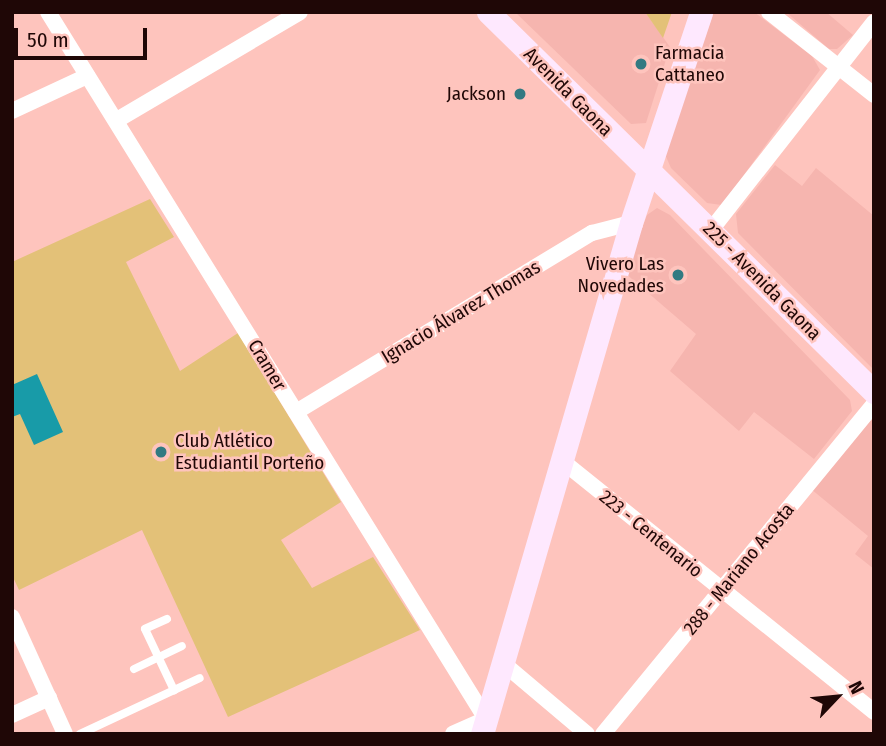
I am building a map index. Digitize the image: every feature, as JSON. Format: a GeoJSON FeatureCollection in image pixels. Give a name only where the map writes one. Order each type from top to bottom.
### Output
{"type":"FeatureCollection","features":[{"type":"Feature","properties":{"kind":"main road","name":"Avenida Gaona"},"geometry":{"type":"LineString","coordinates":[[488,12],[648,172]]}},
{"type":"Feature","properties":{"kind":"main road"},"geometry":{"type":"LineString","coordinates":[[484,726],[631,223],[701,12]]}},
{"type":"Feature","properties":{"kind":"main road","name":"225 - Avenida Gaona"},"geometry":{"type":"LineString","coordinates":[[648,172],[711,230],[874,392]]}},
{"type":"Feature","properties":{"kind":"street","name":"Cramer"},"geometry":{"type":"LineString","coordinates":[[48,12],[296,412],[484,726]]}},
{"type":"Feature","properties":{"kind":"street"},"geometry":{"type":"LineString","coordinates":[[117,120],[300,12]]}},
{"type":"Feature","properties":{"kind":"street"},"geometry":{"type":"LineString","coordinates":[[769,12],[874,95]]}},
{"type":"Feature","properties":{"kind":"street"},"geometry":{"type":"LineString","coordinates":[[711,230],[874,22]]}},
{"type":"Feature","properties":{"kind":"street"},"geometry":{"type":"LineString","coordinates":[[12,111],[87,76]]}},
{"type":"Feature","properties":{"kind":"street","name":"Ignacio Álvarez Thomas"},"geometry":{"type":"LineString","coordinates":[[296,412],[592,233],[631,223]]}},
{"type":"Feature","properties":{"kind":"street","name":"288 - Mariano Acosta"},"geometry":{"type":"LineString","coordinates":[[603,734],[874,404]]}},
{"type":"Feature","properties":{"kind":"street","name":"223 - Centenario"},"geometry":{"type":"LineString","coordinates":[[561,460],[874,712]]}},
{"type":"Feature","properties":{"kind":"street"},"geometry":{"type":"LineString","coordinates":[[12,617],[65,734]]}},
{"type":"Feature","properties":{"kind":"street"},"geometry":{"type":"LineString","coordinates":[[503,663],[587,734]]}},
{"type":"Feature","properties":{"kind":"street"},"geometry":{"type":"LineString","coordinates":[[12,715],[49,698]]}},
{"type":"Feature","properties":{"kind":"street"},"geometry":{"type":"LineString","coordinates":[[453,734],[484,726]]}},
{"type":"Feature","properties":{"kind":"lane"},"geometry":{"type":"LineString","coordinates":[[167,619],[145,629],[174,690]]}},
{"type":"Feature","properties":{"kind":"lane"},"geometry":{"type":"LineString","coordinates":[[134,669],[182,646]]}},
{"type":"Feature","properties":{"kind":"lane"},"geometry":{"type":"LineString","coordinates":[[80,734],[200,678]]}},
{"type":"Feature","properties":{"kind":"shaded area"},"geometry":{"type":"Polygon","coordinates":[[[515,12],[645,12],[670,47],[646,123],[631,124],[515,12]]]}},
{"type":"Feature","properties":{"kind":"shaded area"},"geometry":{"type":"Polygon","coordinates":[[[645,12],[672,12],[663,38],[645,12]]]}},
{"type":"Feature","properties":{"kind":"shaded area"},"geometry":{"type":"Polygon","coordinates":[[[714,12],[754,12],[812,56],[820,70],[722,205],[707,203],[671,168],[664,152],[714,12]]]}},
{"type":"Feature","properties":{"kind":"shaded area"},"geometry":{"type":"Polygon","coordinates":[[[786,12],[826,12],[853,35],[837,49],[829,49],[786,12]]]}},
{"type":"Feature","properties":{"kind":"shaded area"},"geometry":{"type":"Polygon","coordinates":[[[775,165],[802,186],[816,168],[874,216],[874,370],[738,233],[736,214],[775,165]]]}},
{"type":"Feature","properties":{"kind":"shaded area","name":"Club Atlético Estudiantil Porteño"},"geometry":{"type":"Polygon","coordinates":[[[150,199],[174,237],[126,262],[180,371],[238,333],[341,502],[281,540],[312,588],[373,557],[420,630],[228,717],[142,530],[19,590],[12,575],[12,262],[150,199]]]}},
{"type":"Feature","properties":{"kind":"shaded area"},"geometry":{"type":"Polygon","coordinates":[[[657,208],[670,215],[850,400],[852,411],[814,459],[754,412],[739,431],[670,371],[696,334],[625,273],[647,215],[657,208]]]}},
{"type":"Feature","properties":{"kind":"shaded area"},"geometry":{"type":"Polygon","coordinates":[[[869,420],[874,421],[874,569],[855,554],[868,536],[811,489],[869,420]]]}},
{"type":"Feature","properties":{"kind":"water"},"geometry":{"type":"Polygon","coordinates":[[[37,374],[63,432],[34,445],[20,414],[12,417],[12,385],[37,374]]]}},
{"type":"Feature","properties":{"kind":"place","name":"Farmacia Cattaneo"},"geometry":{"type":"Point","coordinates":[641,64]}},
{"type":"Feature","properties":{"kind":"place","name":"Jackson"},"geometry":{"type":"Point","coordinates":[520,94]}},
{"type":"Feature","properties":{"kind":"place","name":"Vivero Las Novedades"},"geometry":{"type":"Point","coordinates":[678,275]}},
{"type":"Feature","properties":{"kind":"place","name":"Club Atlético Estudiantil Porteño"},"geometry":{"type":"Point","coordinates":[161,452]}}]}
